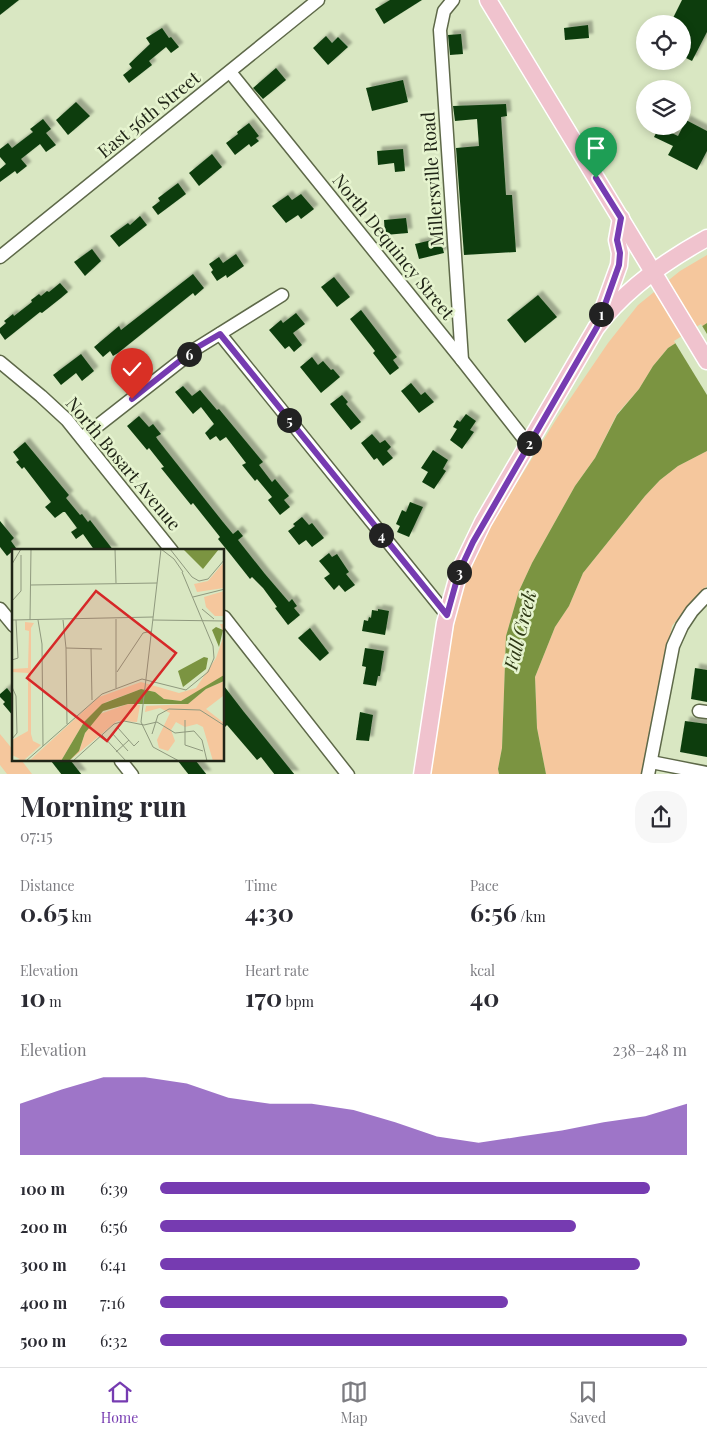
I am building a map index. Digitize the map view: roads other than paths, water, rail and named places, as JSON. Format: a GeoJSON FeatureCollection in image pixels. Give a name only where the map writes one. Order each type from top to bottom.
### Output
{"type":"FeatureCollection","features":[{"type":"Feature","properties":{"kind":"main road"},"geometry":{"type":"LineString","coordinates":[[488,0],[707,360]]}},
{"type":"Feature","properties":{"kind":"main road"},"geometry":{"type":"LineString","coordinates":[[597,327],[619,265],[620,253],[617,240],[621,218]]}},
{"type":"Feature","properties":{"kind":"main road"},"geometry":{"type":"LineString","coordinates":[[422,774],[451,598],[466,557],[483,522],[597,327],[619,300],[653,272],[670,259],[707,238]]}},
{"type":"Feature","properties":{"kind":"street","name":"East 56th Street"},"geometry":{"type":"LineString","coordinates":[[0,258],[318,0]]}},
{"type":"Feature","properties":{"kind":"street","name":"Millersville Road"},"geometry":{"type":"LineString","coordinates":[[453,0],[444,11],[440,30],[462,360]]}},
{"type":"Feature","properties":{"kind":"street","name":"North Dequincy Street"},"geometry":{"type":"LineString","coordinates":[[230,72],[528,444]]}},
{"type":"Feature","properties":{"kind":"street"},"geometry":{"type":"LineString","coordinates":[[82,438],[196,348],[282,295]]}},
{"type":"Feature","properties":{"kind":"street"},"geometry":{"type":"LineString","coordinates":[[220,334],[447,615]]}},
{"type":"Feature","properties":{"kind":"street","name":"North Bosart Avenue"},"geometry":{"type":"LineString","coordinates":[[0,362],[48,402],[82,438],[170,549]]}},
{"type":"Feature","properties":{"kind":"street"},"geometry":{"type":"LineString","coordinates":[[707,595],[687,619],[677,634],[673,646],[650,768],[707,773]]}},
{"type":"Feature","properties":{"kind":"street"},"geometry":{"type":"LineString","coordinates":[[0,609],[12,624]]}},
{"type":"Feature","properties":{"kind":"street"},"geometry":{"type":"LineString","coordinates":[[225,618],[348,774]]}},
{"type":"Feature","properties":{"kind":"street"},"geometry":{"type":"LineString","coordinates":[[122,762],[132,774]]}},
{"type":"Feature","properties":{"kind":"water","name":"Fall Creek"},"geometry":{"type":"Polygon","coordinates":[[[707,323],[707,451],[678,466],[660,480],[645,496],[583,573],[569,606],[555,627],[535,677],[537,728],[546,774],[499,774],[498,769],[502,748],[506,636],[519,591],[532,563],[575,486],[595,458],[617,415],[639,389],[653,366],[668,348],[707,323]]]}}]}
